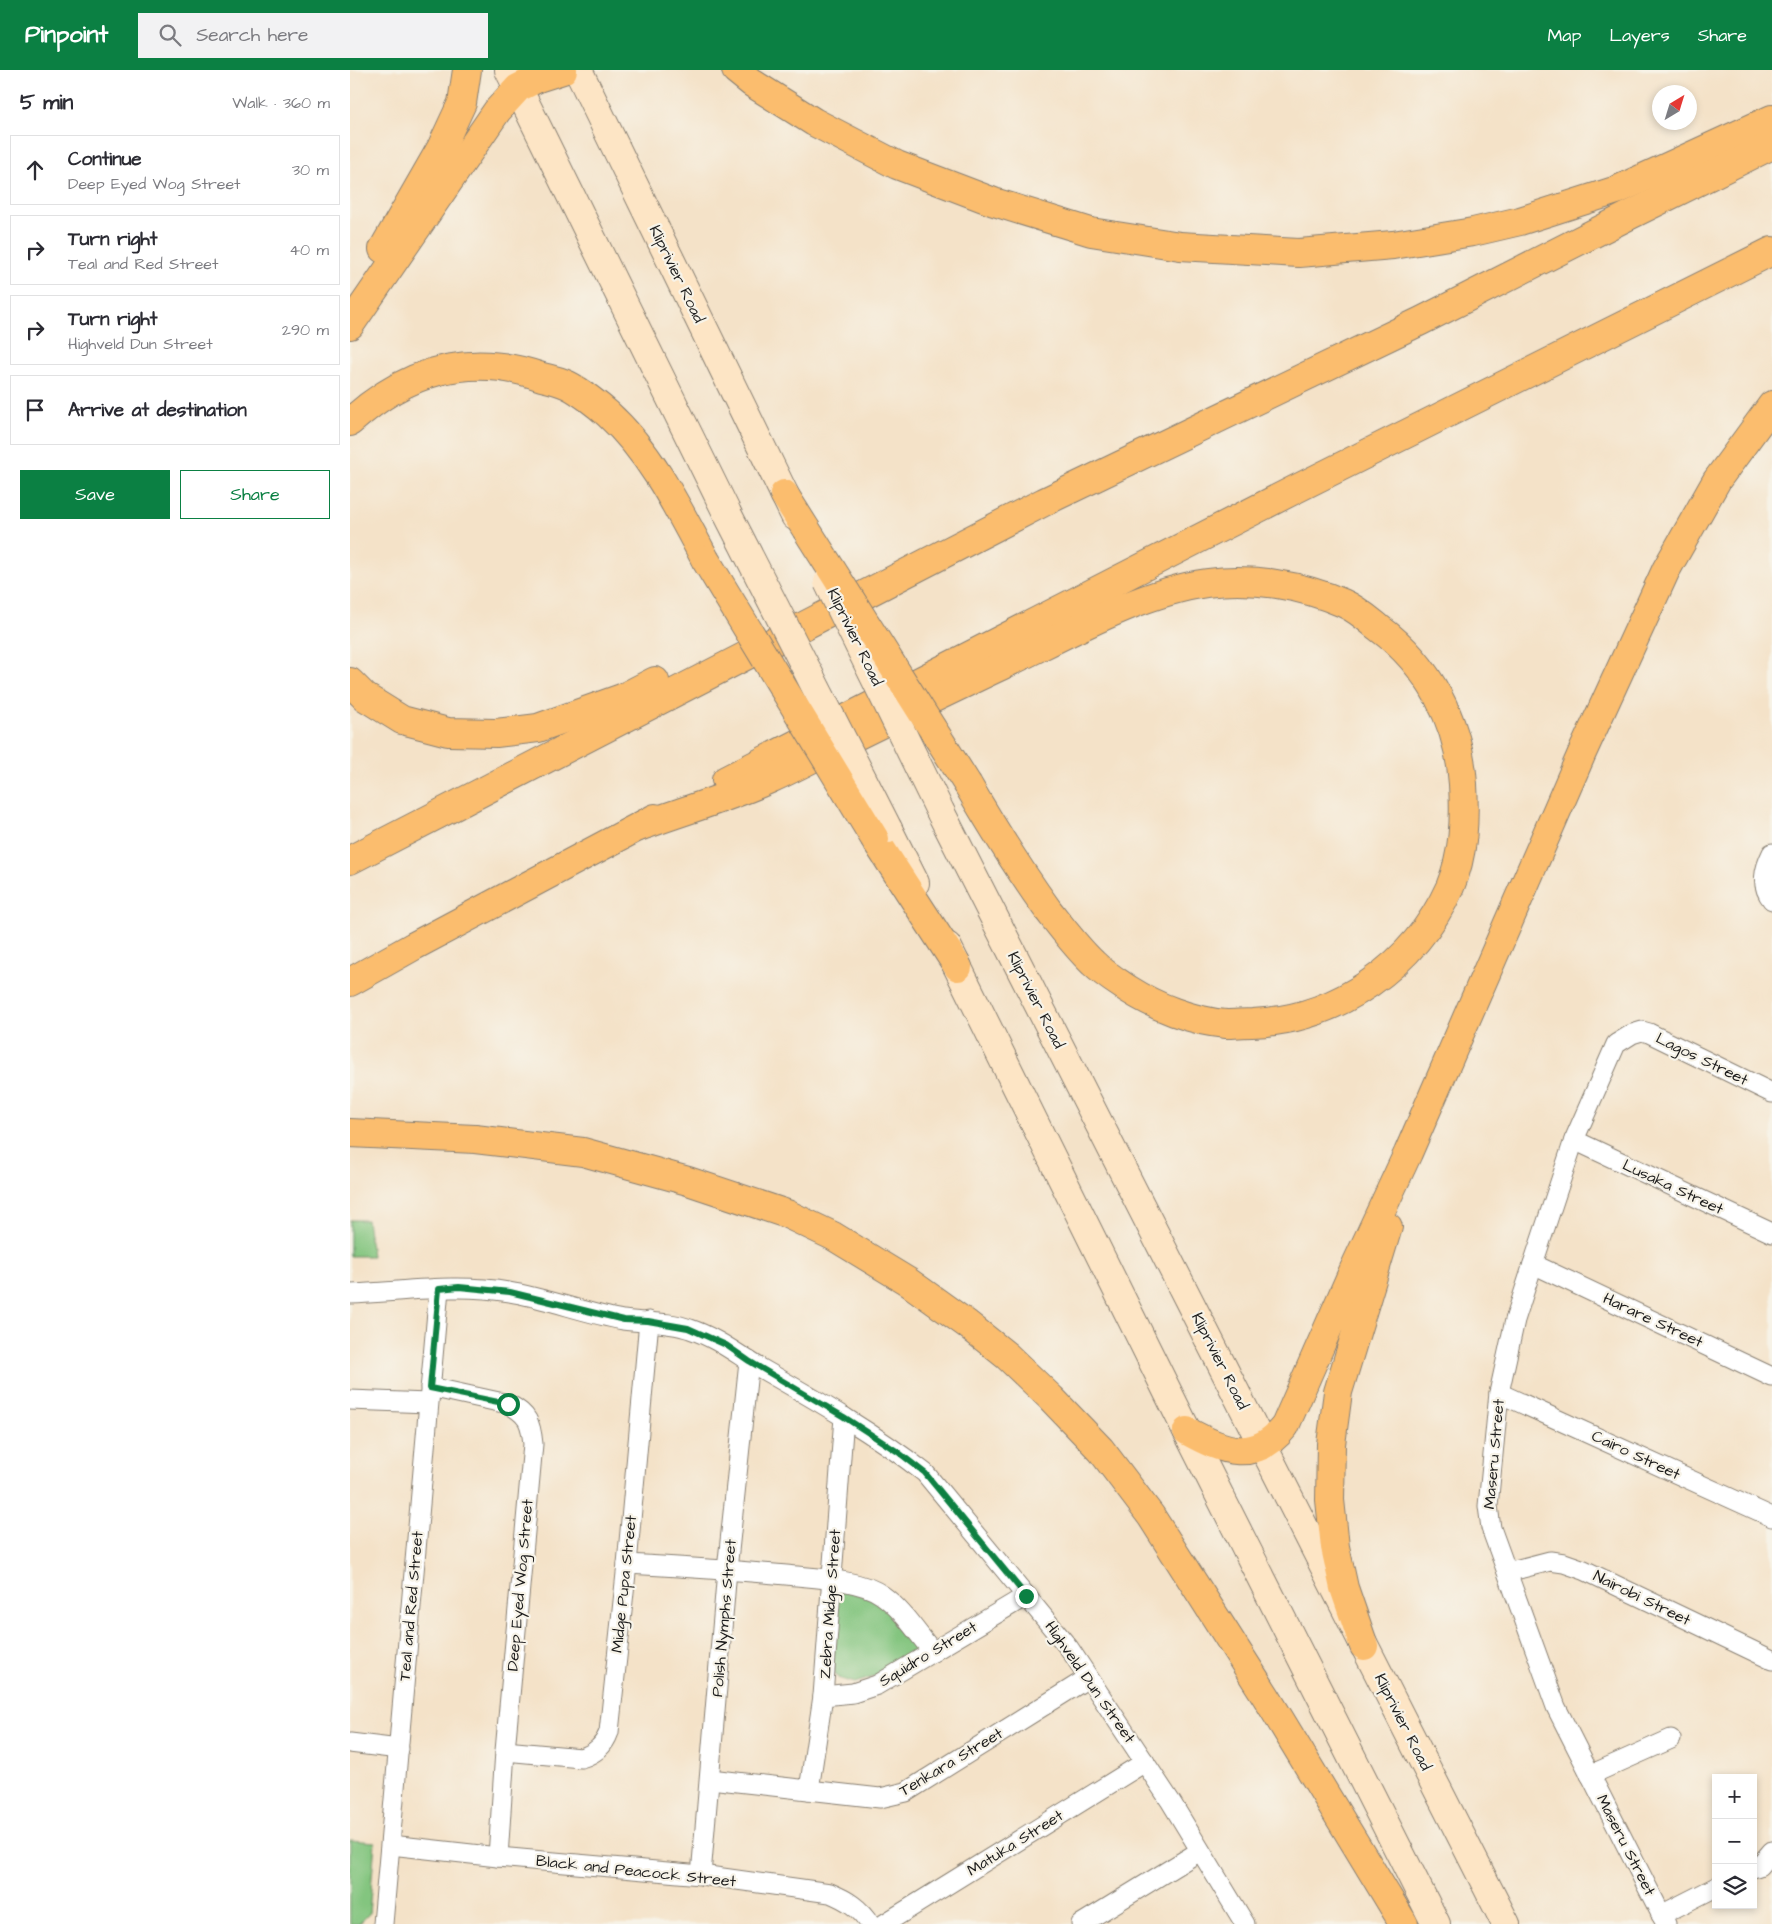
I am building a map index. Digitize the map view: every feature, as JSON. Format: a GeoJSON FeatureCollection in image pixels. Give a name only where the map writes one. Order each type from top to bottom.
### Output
{"type":"FeatureCollection","features":[{"type":"Feature","properties":{"kind":"highway"},"geometry":{"type":"LineString","coordinates":[[350,312],[372,268],[441,148],[462,103],[467,70]]}},
{"type":"Feature","properties":{"kind":"highway"},"geometry":{"type":"LineString","coordinates":[[350,325],[497,112],[513,79],[538,78],[563,70]]}},
{"type":"Feature","properties":{"kind":"highway"},"geometry":{"type":"LineString","coordinates":[[736,70],[752,83],[814,122],[897,165],[994,202],[1091,232],[1180,246],[1299,253],[1393,245],[1520,222],[1617,190],[1772,119]]}},
{"type":"Feature","properties":{"kind":"highway"},"geometry":{"type":"LineString","coordinates":[[350,860],[1044,502],[1422,321],[1772,145]]}},
{"type":"Feature","properties":{"kind":"highway"},"geometry":{"type":"LineString","coordinates":[[350,982],[735,775],[1267,503],[1772,251]]}},
{"type":"Feature","properties":{"kind":"highway"},"geometry":{"type":"LineString","coordinates":[[350,422],[365,408],[394,389],[420,376],[452,368],[489,364],[525,371],[568,385],[608,413],[632,440],[668,489],[705,559],[881,834],[958,967]]}},
{"type":"Feature","properties":{"kind":"highway"},"geometry":{"type":"LineString","coordinates":[[1187,1431],[1212,1445],[1238,1450],[1264,1446],[1277,1436],[1285,1426],[1354,1269],[1408,1153],[1574,771],[1666,570],[1717,480],[1772,405]]}},
{"type":"Feature","properties":{"kind":"highway"},"geometry":{"type":"LineString","coordinates":[[639,827],[768,780],[952,689],[1119,610],[1171,591],[1207,583],[1252,581],[1293,586],[1344,604],[1360,613],[1392,637],[1426,675],[1442,703],[1456,736],[1461,758],[1465,816],[1451,884],[1440,906],[1409,950],[1371,983],[1352,995],[1317,1011],[1302,1016],[1269,1022],[1226,1024],[1178,1013],[1143,998],[1095,966],[1070,939],[1041,899],[998,837],[968,785],[804,529],[784,494]]}},
{"type":"Feature","properties":{"kind":"highway"},"geometry":{"type":"LineString","coordinates":[[350,682],[365,697],[402,720],[448,732],[496,733],[538,728],[622,698],[907,552],[1044,502]]}},
{"type":"Feature","properties":{"kind":"highway"},"geometry":{"type":"LineString","coordinates":[[350,1133],[475,1139],[583,1152],[697,1184],[788,1214],[833,1236],[907,1281],[967,1324],[1007,1356],[1101,1450],[1151,1516],[1267,1698],[1404,1924]]}},
{"type":"Feature","properties":{"kind":"highway"},"geometry":{"type":"LineString","coordinates":[[1364,1646],[1344,1588],[1336,1546],[1330,1500],[1331,1444],[1338,1392],[1408,1153]]}},
{"type":"Feature","properties":{"kind":"main road","name":"Kliprivier Road"},"geometry":{"type":"LineString","coordinates":[[578,70],[784,494]]}},
{"type":"Feature","properties":{"kind":"main road"},"geometry":{"type":"LineString","coordinates":[[513,79],[727,513],[881,834]]}},
{"type":"Feature","properties":{"kind":"main road","name":"Kliprivier Road"},"geometry":{"type":"LineString","coordinates":[[804,529],[941,813],[1506,1924]]}},
{"type":"Feature","properties":{"kind":"main road"},"geometry":{"type":"LineString","coordinates":[[958,967],[1187,1431],[1436,1924]]}},
{"type":"Feature","properties":{"kind":"street"},"geometry":{"type":"LineString","coordinates":[[1769,896],[1765,872],[1772,852]]}},
{"type":"Feature","properties":{"kind":"street","name":"Lagos Street"},"geometry":{"type":"LineString","coordinates":[[1632,1034],[1649,1033],[1772,1093]]}},
{"type":"Feature","properties":{"kind":"street","name":"Maseru Street"},"geometry":{"type":"LineString","coordinates":[[1632,1034],[1616,1044],[1574,1140],[1515,1320],[1499,1393],[1488,1506],[1491,1528],[1556,1707],[1663,1919]]}},
{"type":"Feature","properties":{"kind":"street","name":"Lusaka Street"},"geometry":{"type":"LineString","coordinates":[[1574,1140],[1772,1234]]}},
{"type":"Feature","properties":{"kind":"street","name":"Harare Street"},"geometry":{"type":"LineString","coordinates":[[1533,1264],[1772,1377]]}},
{"type":"Feature","properties":{"kind":"street","name":"Highveld Dun Street"},"geometry":{"type":"LineString","coordinates":[[350,1294],[459,1287],[510,1292],[624,1320],[648,1321],[688,1328],[726,1345],[898,1452],[925,1473],[1069,1648],[1146,1762],[1245,1924]]}},
{"type":"Feature","properties":{"kind":"street","name":"Teal and Red Street"},"geometry":{"type":"LineString","coordinates":[[383,1924],[439,1289]]}},
{"type":"Feature","properties":{"kind":"street","name":"Midge Pupa Street"},"geometry":{"type":"LineString","coordinates":[[505,1751],[581,1758],[590,1755],[606,1741],[609,1732],[627,1564],[648,1321]]}},
{"type":"Feature","properties":{"kind":"street","name":"Polish Nymphs Street"},"geometry":{"type":"LineString","coordinates":[[701,1875],[727,1570],[749,1361]]}},
{"type":"Feature","properties":{"kind":"street","name":"Cairo Street"},"geometry":{"type":"LineString","coordinates":[[1499,1393],[1772,1517]]}},
{"type":"Feature","properties":{"kind":"street","name":"Deep Eyed Wog Street"},"geometry":{"type":"LineString","coordinates":[[350,1400],[429,1395],[508,1404],[517,1408],[526,1416],[531,1426],[533,1444],[505,1751],[498,1857]]}},
{"type":"Feature","properties":{"kind":"street","name":"Zebra Midge Street"},"geometry":{"type":"LineString","coordinates":[[809,1790],[823,1696],[844,1417]]}},
{"type":"Feature","properties":{"kind":"street","name":"Nairobi Street"},"geometry":{"type":"LineString","coordinates":[[1507,1572],[1550,1562],[1564,1563],[1584,1570],[1772,1660]]}},
{"type":"Feature","properties":{"kind":"street"},"geometry":{"type":"LineString","coordinates":[[627,1564],[727,1570],[831,1580],[871,1588],[882,1594],[894,1605],[933,1652]]}},
{"type":"Feature","properties":{"kind":"street","name":"Squidro Street"},"geometry":{"type":"LineString","coordinates":[[823,1696],[853,1693],[877,1685],[1026,1596]]}},
{"type":"Feature","properties":{"kind":"street","name":"Tenkara Street"},"geometry":{"type":"LineString","coordinates":[[710,1779],[880,1798],[906,1792],[1088,1678]]}},
{"type":"Feature","properties":{"kind":"street"},"geometry":{"type":"LineString","coordinates":[[1590,1776],[1671,1739]]}},
{"type":"Feature","properties":{"kind":"street"},"geometry":{"type":"LineString","coordinates":[[350,1743],[399,1749]]}},
{"type":"Feature","properties":{"kind":"street","name":"Matuka Street"},"geometry":{"type":"LineString","coordinates":[[884,1924],[1146,1762]]}},
{"type":"Feature","properties":{"kind":"street","name":"Black and Peacock Street"},"geometry":{"type":"LineString","coordinates":[[391,1845],[498,1857],[701,1875],[830,1894],[846,1900],[870,1924]]}},
{"type":"Feature","properties":{"kind":"street"},"geometry":{"type":"LineString","coordinates":[[1081,1924],[1200,1851]]}},
{"type":"Feature","properties":{"kind":"street"},"geometry":{"type":"LineString","coordinates":[[1757,1867],[1772,1851]]}},
{"type":"Feature","properties":{"kind":"street"},"geometry":{"type":"LineString","coordinates":[[1663,1919],[1712,1889]]}},
{"type":"Feature","properties":{"kind":"green space"},"geometry":{"type":"Polygon","coordinates":[[[350,1220],[367,1220],[372,1256],[350,1256],[350,1220]]]}},
{"type":"Feature","properties":{"kind":"green space"},"geometry":{"type":"Polygon","coordinates":[[[848,1588],[877,1596],[914,1640],[913,1651],[910,1655],[880,1675],[855,1683],[838,1678],[832,1668],[836,1600],[848,1588]]]}},
{"type":"Feature","properties":{"kind":"green space"},"geometry":{"type":"Polygon","coordinates":[[[350,1840],[375,1842],[369,1914],[359,1924],[350,1924],[350,1840]]]}},
{"type":"Feature","properties":{"kind":"route"},"geometry":{"type":"LineString","coordinates":[[508,1404],[430,1388],[439,1289],[459,1287],[510,1292],[624,1320],[648,1321],[688,1328],[726,1345],[749,1361],[844,1417],[898,1452],[925,1473],[1026,1596]]}}]}
